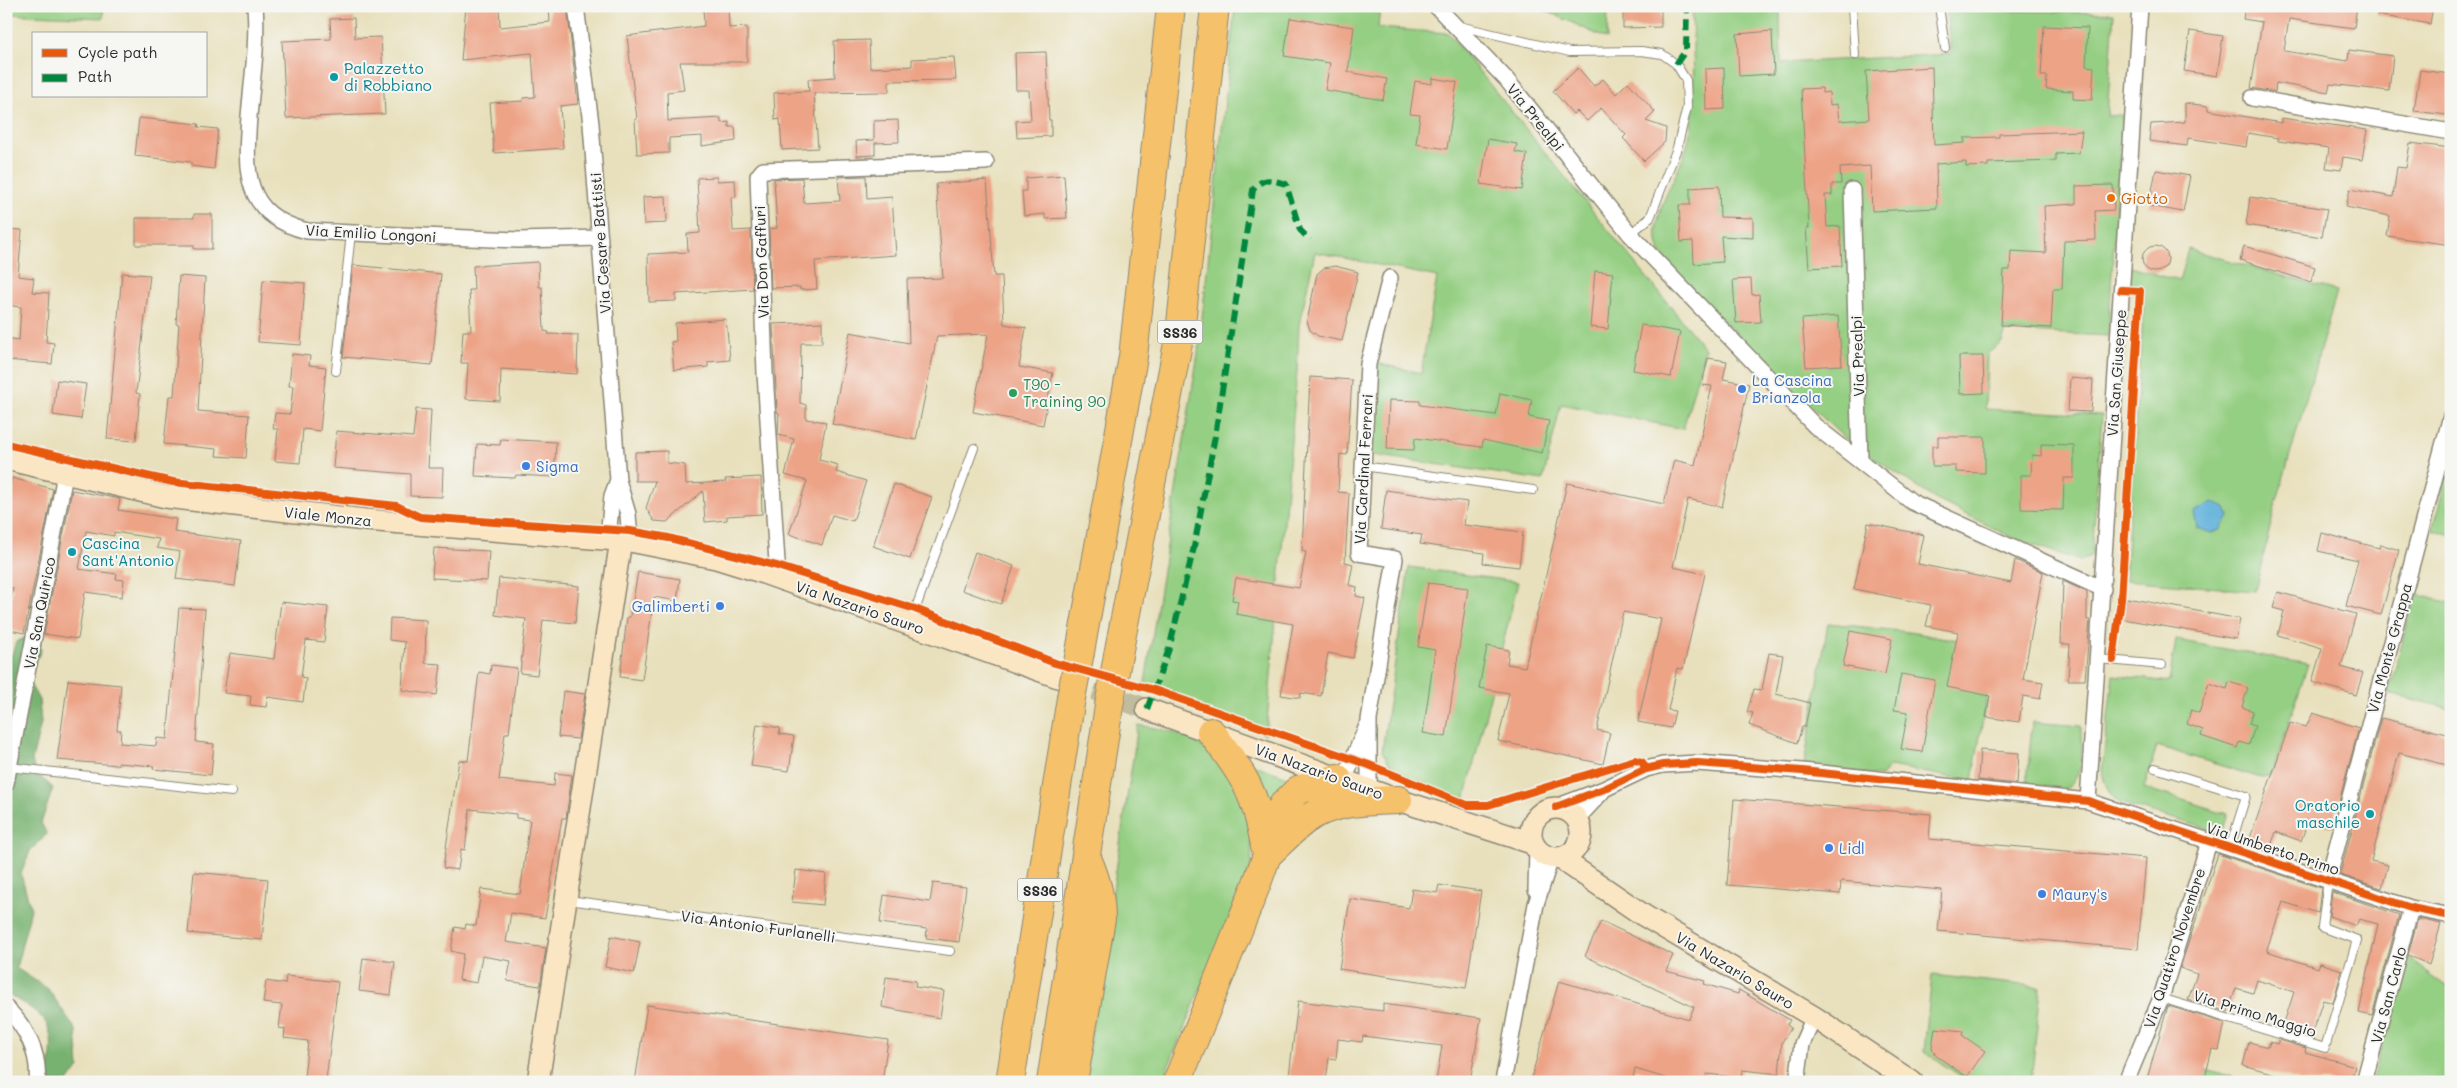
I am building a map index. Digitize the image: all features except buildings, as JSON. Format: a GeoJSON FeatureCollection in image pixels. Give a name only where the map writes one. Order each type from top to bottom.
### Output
{"type":"FeatureCollection","features":[{"type":"Feature","properties":{"kind":"highway","name":"SS36"},"geometry":{"type":"LineString","coordinates":[[1012,1070],[1068,688],[1080,652],[1133,357],[1171,6]]}},
{"type":"Feature","properties":{"kind":"highway","name":"SS36"},"geometry":{"type":"LineString","coordinates":[[1051,1082],[1109,706],[1180,333],[1216,6]]}},
{"type":"Feature","properties":{"kind":"highway"},"geometry":{"type":"LineString","coordinates":[[1211,732],[1238,768],[1253,794],[1260,814],[1267,855]]}},
{"type":"Feature","properties":{"kind":"highway"},"geometry":{"type":"LineString","coordinates":[[1304,820],[1311,800],[1325,777]]}},
{"type":"Feature","properties":{"kind":"highway"},"geometry":{"type":"LineString","coordinates":[[1177,1082],[1267,855],[1275,820],[1283,804],[1298,790],[1325,777]]}},
{"type":"Feature","properties":{"kind":"highway"},"geometry":{"type":"LineString","coordinates":[[1267,855],[1304,820],[1331,808],[1349,803],[1398,800]]}},
{"type":"Feature","properties":{"kind":"highway"},"geometry":{"type":"LineString","coordinates":[[1073,1082],[1101,919],[1101,901],[1098,885],[1086,854]]}},
{"type":"Feature","properties":{"kind":"highway"},"geometry":{"type":"LineString","coordinates":[[1001,1082],[1012,1070]]}},
{"type":"Feature","properties":{"kind":"main road","name":"Viale Monza"},"geometry":{"type":"LineString","coordinates":[[6,459],[153,494],[185,499],[365,520],[620,539],[654,544]]}},
{"type":"Feature","properties":{"kind":"main road"},"geometry":{"type":"LineString","coordinates":[[538,1082],[620,539]]}},
{"type":"Feature","properties":{"kind":"main road","name":"Via Nazario Sauro"},"geometry":{"type":"LineString","coordinates":[[654,544],[716,558],[778,578],[910,625],[1068,688]]}},
{"type":"Feature","properties":{"kind":"main road","name":"Via Nazario Sauro"},"geometry":{"type":"LineString","coordinates":[[1147,709],[1325,777],[1369,789],[1492,830],[1545,852],[1600,884],[1643,915],[1814,1017],[1912,1082]]}},
{"type":"Feature","properties":{"kind":"main road"},"geometry":{"type":"LineString","coordinates":[[1556,807],[1564,809],[1577,819],[1581,835],[1579,843],[1568,855],[1545,852],[1530,835],[1535,818],[1540,812],[1556,807]]}},
{"type":"Feature","properties":{"kind":"main road"},"geometry":{"type":"LineString","coordinates":[[1492,830],[1535,818]]}},
{"type":"Feature","properties":{"kind":"main road"},"geometry":{"type":"LineString","coordinates":[[1579,843],[1600,884]]}},
{"type":"Feature","properties":{"kind":"street","name":"Via Emilio Longoni"},"geometry":{"type":"LineString","coordinates":[[255,6],[246,158],[252,187],[264,207],[286,224],[307,231],[351,233],[518,240],[600,238]]}},
{"type":"Feature","properties":{"kind":"street","name":"Via Cesare Battisti"},"geometry":{"type":"LineString","coordinates":[[576,6],[591,124],[618,480],[628,514],[620,539]]}},
{"type":"Feature","properties":{"kind":"street","name":"Via Prealpi"},"geometry":{"type":"LineString","coordinates":[[1436,6],[1506,79],[1630,234],[1815,426],[1912,502],[2103,589]]}},
{"type":"Feature","properties":{"kind":"street","name":"Via San Giuseppe"},"geometry":{"type":"LineString","coordinates":[[2088,801],[2140,6]]}},
{"type":"Feature","properties":{"kind":"street"},"geometry":{"type":"LineString","coordinates":[[2252,98],[2451,132]]}},
{"type":"Feature","properties":{"kind":"street","name":"Via Don Gaffuri"},"geometry":{"type":"LineString","coordinates":[[778,578],[765,373],[758,176],[762,170],[986,162]]}},
{"type":"Feature","properties":{"kind":"street","name":"Via Prealpi"},"geometry":{"type":"LineString","coordinates":[[1852,190],[1860,461]]}},
{"type":"Feature","properties":{"kind":"street","name":"Via Cardinal Ferrari"},"geometry":{"type":"LineString","coordinates":[[1369,789],[1369,720],[1395,559],[1359,553],[1368,364],[1390,278]]}},
{"type":"Feature","properties":{"kind":"street","name":"Via Monte Grappa"},"geometry":{"type":"LineString","coordinates":[[2328,880],[2451,416]]}},
{"type":"Feature","properties":{"kind":"street","name":"Via San Quirico"},"geometry":{"type":"LineString","coordinates":[[6,783],[64,473]]}},
{"type":"Feature","properties":{"kind":"street","name":"Via Cesare Battisti"},"geometry":{"type":"LineString","coordinates":[[618,480],[612,496],[620,539]]}},
{"type":"Feature","properties":{"kind":"street","name":"Via Cardinal Ferrari"},"geometry":{"type":"LineString","coordinates":[[1325,777],[1369,720]]}},
{"type":"Feature","properties":{"kind":"street","name":"Via Umberto Primo"},"geometry":{"type":"LineString","coordinates":[[1556,807],[1604,789],[1646,769],[1663,765],[1697,763],[1802,771],[2088,801],[2411,908],[2451,916]]}},
{"type":"Feature","properties":{"kind":"street"},"geometry":{"type":"LineString","coordinates":[[1577,819],[1604,789]]}},
{"type":"Feature","properties":{"kind":"street","name":"Via Quattro Novembre"},"geometry":{"type":"LineString","coordinates":[[2126,1082],[2161,998],[2209,842]]}},
{"type":"Feature","properties":{"kind":"street"},"geometry":{"type":"LineString","coordinates":[[1503,1082],[1545,852]]}},
{"type":"Feature","properties":{"kind":"street","name":"Via San Carlo"},"geometry":{"type":"LineString","coordinates":[[2364,1082],[2411,908]]}},
{"type":"Feature","properties":{"kind":"street"},"geometry":{"type":"LineString","coordinates":[[6,1008],[20,1021],[33,1048],[37,1082]]}},
{"type":"Feature","properties":{"kind":"street"},"geometry":{"type":"LineString","coordinates":[[1798,1082],[1802,1044],[1814,1017]]}},
{"type":"Feature","properties":{"kind":"lane"},"geometry":{"type":"LineString","coordinates":[[1852,6],[1855,55]]}},
{"type":"Feature","properties":{"kind":"lane"},"geometry":{"type":"LineString","coordinates":[[1939,6],[1945,48]]}},
{"type":"Feature","properties":{"kind":"lane"},"geometry":{"type":"LineString","coordinates":[[1454,24],[1570,52],[1641,51],[1662,54],[1676,64],[1686,80],[1687,108],[1677,148],[1650,218],[1630,234]]}},
{"type":"Feature","properties":{"kind":"lane"},"geometry":{"type":"LineString","coordinates":[[336,372],[351,233]]}},
{"type":"Feature","properties":{"kind":"lane"},"geometry":{"type":"LineString","coordinates":[[910,625],[974,448]]}},
{"type":"Feature","properties":{"kind":"lane"},"geometry":{"type":"LineString","coordinates":[[1363,466],[1532,490]]}},
{"type":"Feature","properties":{"kind":"lane"},"geometry":{"type":"LineString","coordinates":[[2097,659],[2162,665]]}},
{"type":"Feature","properties":{"kind":"lane"},"geometry":{"type":"LineString","coordinates":[[9,768],[232,792]]}},
{"type":"Feature","properties":{"kind":"lane"},"geometry":{"type":"LineString","coordinates":[[2155,768],[2246,796],[2230,848]]}},
{"type":"Feature","properties":{"kind":"lane","name":"Via Primo Maggio"},"geometry":{"type":"LineString","coordinates":[[2161,998],[2325,1048],[2357,940],[2322,927],[2328,880]]}},
{"type":"Feature","properties":{"kind":"lane","name":"Via Antonio Furlanelli"},"geometry":{"type":"LineString","coordinates":[[566,900],[950,951]]}},
{"type":"Feature","properties":{"kind":"green space"},"geometry":{"type":"Polygon","coordinates":[[[6,6],[104,6],[103,18],[6,14],[6,6]]]}},
{"type":"Feature","properties":{"kind":"green space"},"geometry":{"type":"Polygon","coordinates":[[[1235,6],[1380,6],[1378,28],[1448,33],[1705,349],[1683,429],[1561,404],[1543,480],[1373,455],[1371,450],[1376,363],[1421,373],[1437,277],[1315,252],[1299,325],[1297,371],[1266,734],[1144,689],[1199,347],[1235,6]]]}},
{"type":"Feature","properties":{"kind":"green space"},"geometry":{"type":"Polygon","coordinates":[[[1536,6],[1608,6],[1607,39],[1536,6]]]}},
{"type":"Feature","properties":{"kind":"green space"},"geometry":{"type":"Polygon","coordinates":[[[1692,6],[1723,6],[1723,10],[1780,12],[1781,63],[1951,54],[1946,9],[2114,13],[2107,116],[2122,115],[2108,336],[2006,331],[2002,342],[1987,354],[1985,409],[2102,415],[2092,555],[2080,561],[2011,537],[1935,499],[1843,437],[1677,276],[1667,263],[1658,245],[1657,228],[1663,204],[1683,157],[1690,131],[1694,77],[1692,6]]]}},
{"type":"Feature","properties":{"kind":"green space"},"geometry":{"type":"Polygon","coordinates":[[[2188,249],[2337,291],[2274,511],[2255,591],[2125,580],[2145,287],[2129,284],[2131,267],[2179,281],[2188,249]]]}},
{"type":"Feature","properties":{"kind":"green space"},"geometry":{"type":"Polygon","coordinates":[[[2451,459],[2451,536],[2432,530],[2451,459]]]}},
{"type":"Feature","properties":{"kind":"green space"},"geometry":{"type":"Polygon","coordinates":[[[1409,567],[1518,582],[1465,800],[1394,771],[1382,751],[1409,567]]]}},
{"type":"Feature","properties":{"kind":"green space"},"geometry":{"type":"Polygon","coordinates":[[[2415,594],[2451,603],[2451,709],[2389,693],[2415,594]]]}},
{"type":"Feature","properties":{"kind":"green space"},"geometry":{"type":"Polygon","coordinates":[[[1828,623],[1908,632],[1996,646],[1972,781],[1890,766],[1881,776],[1804,765],[1828,623]]]}},
{"type":"Feature","properties":{"kind":"green space"},"geometry":{"type":"Polygon","coordinates":[[[27,637],[39,639],[41,651],[27,679],[39,700],[41,723],[32,760],[35,772],[53,788],[41,823],[47,834],[30,851],[21,874],[31,909],[16,968],[48,989],[76,1030],[79,1067],[68,1082],[51,1082],[49,1072],[51,1041],[50,1031],[46,1023],[34,1010],[6,993],[6,659],[12,654],[16,642],[27,637]]]}},
{"type":"Feature","properties":{"kind":"green space"},"geometry":{"type":"Polygon","coordinates":[[[2176,640],[2308,664],[2272,774],[2261,778],[2157,746],[2144,788],[2228,814],[2222,833],[2120,803],[2110,793],[2103,776],[2113,675],[2169,682],[2176,640]]]}},
{"type":"Feature","properties":{"kind":"green space"},"geometry":{"type":"Polygon","coordinates":[[[2032,722],[2081,726],[2082,752],[2080,769],[2077,776],[2066,789],[2027,784],[2032,722]]]}},
{"type":"Feature","properties":{"kind":"green space"},"geometry":{"type":"Polygon","coordinates":[[[1138,725],[1172,732],[1194,741],[1212,753],[1226,767],[1237,784],[1245,802],[1251,843],[1251,866],[1162,1082],[1084,1082],[1138,725]]]}},
{"type":"Feature","properties":{"kind":"green space"},"geometry":{"type":"Polygon","coordinates":[[[1244,761],[1290,778],[1264,804],[1244,761]]]}},
{"type":"Feature","properties":{"kind":"green space"},"geometry":{"type":"Polygon","coordinates":[[[2407,957],[2448,987],[2451,968],[2451,1082],[2371,1082],[2407,957]]]}},
{"type":"Feature","properties":{"kind":"green space"},"geometry":{"type":"Polygon","coordinates":[[[1932,975],[2041,987],[2031,1082],[1970,1082],[1924,1052],[1932,975]]]}},
{"type":"Feature","properties":{"kind":"green space"},"geometry":{"type":"Polygon","coordinates":[[[2207,1069],[2248,1082],[2203,1082],[2207,1069]]]}},
{"type":"Feature","properties":{"kind":"water"},"geometry":{"type":"Polygon","coordinates":[[[2213,502],[2226,507],[2229,517],[2220,530],[2211,533],[2197,528],[2194,512],[2213,502]]]}},
{"type":"Feature","properties":{"kind":"tunnel"},"geometry":{"type":"LineString","coordinates":[[1064,679],[1147,709]]}},
{"type":"Feature","properties":{"kind":"marked path"},"geometry":{"type":"LineString","coordinates":[[1676,64],[1686,50],[1687,6]]}},
{"type":"Feature","properties":{"kind":"marked path"},"geometry":{"type":"LineString","coordinates":[[1147,709],[1169,649],[1194,547],[1215,436],[1253,190],[1260,183],[1268,180],[1286,184],[1300,230],[1310,240]]}},
{"type":"Feature","properties":{"kind":"cycle path"},"geometry":{"type":"LineString","coordinates":[[2113,660],[2121,600],[2140,291],[2121,290]]}},
{"type":"Feature","properties":{"kind":"cycle path"},"geometry":{"type":"LineString","coordinates":[[6,444],[173,482],[397,506],[420,517],[630,531],[669,538],[777,566],[915,609],[1055,663],[1154,690],[1369,765],[1467,805],[1488,805],[1635,760],[1642,762],[1646,769]]}},
{"type":"Feature","properties":{"kind":"cycle path"},"geometry":{"type":"LineString","coordinates":[[1556,807],[1604,789],[1646,769],[1663,765],[1697,763],[1802,771],[2088,801],[2411,908],[2451,916]]}},
{"type":"Feature","properties":{"kind":"place","name":"Palazzetto di Robbiano"},"geometry":{"type":"Point","coordinates":[334,77]}},
{"type":"Feature","properties":{"kind":"place","name":"Giotto"},"geometry":{"type":"Point","coordinates":[2111,198]}},
{"type":"Feature","properties":{"kind":"place","name":"La Cascina Brianzola"},"geometry":{"type":"Point","coordinates":[1742,389]}},
{"type":"Feature","properties":{"kind":"place","name":"T90 - Training 90"},"geometry":{"type":"Point","coordinates":[1013,393]}},
{"type":"Feature","properties":{"kind":"place","name":"Sigma"},"geometry":{"type":"Point","coordinates":[526,466]}},
{"type":"Feature","properties":{"kind":"place","name":"Cascina Sant'Antonio"},"geometry":{"type":"Point","coordinates":[72,552]}},
{"type":"Feature","properties":{"kind":"place","name":"Galimberti"},"geometry":{"type":"Point","coordinates":[720,606]}},
{"type":"Feature","properties":{"kind":"place","name":"Oratorio maschile"},"geometry":{"type":"Point","coordinates":[2370,814]}},
{"type":"Feature","properties":{"kind":"place","name":"Lidl"},"geometry":{"type":"Point","coordinates":[1829,848]}},
{"type":"Feature","properties":{"kind":"place","name":"Maury's"},"geometry":{"type":"Point","coordinates":[2042,894]}}]}
